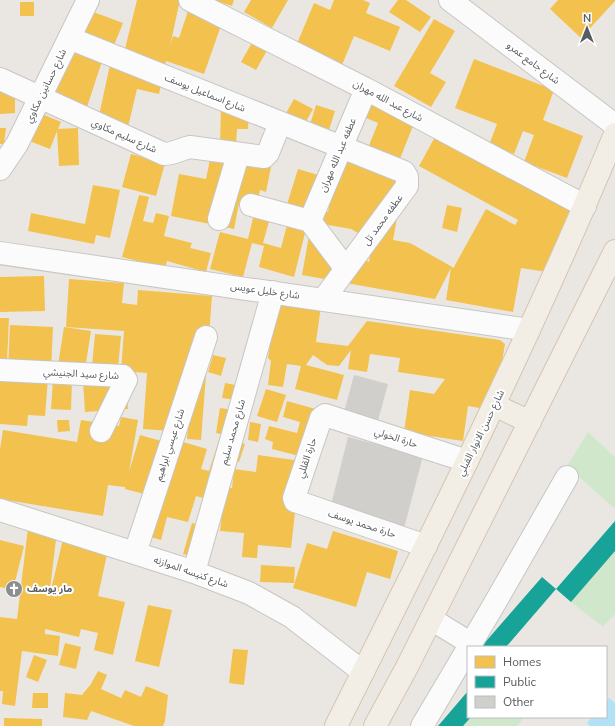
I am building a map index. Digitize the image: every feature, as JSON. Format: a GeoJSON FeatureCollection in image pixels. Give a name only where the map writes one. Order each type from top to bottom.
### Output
{"type":"FeatureCollection","features":[{"type":"Feature","properties":{"kind":"main road","name":"شارع حسن الانوار القبلي"},"geometry":{"type":"LineString","coordinates":[[336,726],[494,406],[585,206],[615,134]]}},
{"type":"Feature","properties":{"kind":"main road"},"geometry":{"type":"LineString","coordinates":[[375,726],[407,667],[615,251]]}},
{"type":"Feature","properties":{"kind":"main road"},"geometry":{"type":"LineString","coordinates":[[494,406],[530,422]]}},
{"type":"Feature","properties":{"kind":"street","name":"شارع حسانين مكاوي"},"geometry":{"type":"LineString","coordinates":[[0,169],[17,144],[88,0]]}},
{"type":"Feature","properties":{"kind":"street","name":"شارع عبد الله مهران"},"geometry":{"type":"LineString","coordinates":[[190,0],[366,89],[585,206]]}},
{"type":"Feature","properties":{"kind":"street","name":"شارع جامع عمرو"},"geometry":{"type":"LineString","coordinates":[[450,0],[615,125]]}},
{"type":"Feature","properties":{"kind":"street","name":"شارع اسماعيل يوسف"},"geometry":{"type":"LineString","coordinates":[[69,38],[341,147]]}},
{"type":"Feature","properties":{"kind":"street","name":"شارع سليم مكاوي"},"geometry":{"type":"LineString","coordinates":[[0,79],[164,154],[172,154],[190,147],[264,157],[268,153],[280,123]]}},
{"type":"Feature","properties":{"kind":"street","name":"عطفه عبد الله مهران"},"geometry":{"type":"LineString","coordinates":[[310,221],[366,89]]}},
{"type":"Feature","properties":{"kind":"street","name":"عطفه محمد تل"},"geometry":{"type":"LineString","coordinates":[[324,300],[408,186],[407,177],[404,172],[341,147]]}},
{"type":"Feature","properties":{"kind":"street"},"geometry":{"type":"LineString","coordinates":[[219,219],[238,154]]}},
{"type":"Feature","properties":{"kind":"street"},"geometry":{"type":"LineString","coordinates":[[252,205],[310,221],[346,269]]}},
{"type":"Feature","properties":{"kind":"street","name":"شارع خليل عويس"},"geometry":{"type":"LineString","coordinates":[[0,253],[529,330]]}},
{"type":"Feature","properties":{"kind":"street","name":"شارع محمد سليم"},"geometry":{"type":"LineString","coordinates":[[194,572],[273,292]]}},
{"type":"Feature","properties":{"kind":"street","name":"شارع عيسي ابراهيم"},"geometry":{"type":"LineString","coordinates":[[135,553],[206,337]]}},
{"type":"Feature","properties":{"kind":"street","name":"شارع سيد الجنيشي"},"geometry":{"type":"LineString","coordinates":[[0,370],[123,376],[126,380],[101,431]]}},
{"type":"Feature","properties":{"kind":"street","name":"حارة الخولي"},"geometry":{"type":"LineString","coordinates":[[325,414],[467,461]]}},
{"type":"Feature","properties":{"kind":"street","name":"حارة القللي"},"geometry":{"type":"LineString","coordinates":[[297,503],[294,498],[321,418],[325,414]]}},
{"type":"Feature","properties":{"kind":"street"},"geometry":{"type":"LineString","coordinates":[[468,646],[492,608],[566,477]]}},
{"type":"Feature","properties":{"kind":"street","name":"حارة محمد يوسف"},"geometry":{"type":"LineString","coordinates":[[297,503],[426,546]]}},
{"type":"Feature","properties":{"kind":"street","name":"شارع كنيسه الموازنه"},"geometry":{"type":"LineString","coordinates":[[0,510],[194,572],[249,593],[292,617],[363,672]]}},
{"type":"Feature","properties":{"kind":"street"},"geometry":{"type":"LineString","coordinates":[[431,619],[470,643]]}},
{"type":"Feature","properties":{"kind":"street"},"geometry":{"type":"LineString","coordinates":[[422,726],[467,648]]}},
{"type":"Feature","properties":{"kind":"green space"},"geometry":{"type":"Polygon","coordinates":[[[588,432],[615,457],[615,509],[567,466],[588,432]]]}},
{"type":"Feature","properties":{"kind":"green space"},"geometry":{"type":"Polygon","coordinates":[[[615,551],[615,614],[603,627],[571,602],[615,551]]]}},
{"type":"Feature","properties":{"kind":"green space"},"geometry":{"type":"Polygon","coordinates":[[[470,718],[523,719],[517,726],[463,726],[470,718]]]}},
{"type":"Feature","properties":{"kind":"water"},"geometry":{"type":"Polygon","coordinates":[[[609,698],[615,703],[615,726],[590,726],[587,723],[591,718],[607,718],[607,700],[609,698]]]}},
{"type":"Feature","properties":{"kind":"building: Homes"},"geometry":{"type":"Polygon","coordinates":[[[137,0],[180,0],[170,46],[173,36],[179,38],[190,5],[224,17],[204,74],[166,61],[159,94],[137,89],[128,127],[98,120],[113,51],[124,53],[137,0]]]}},
{"type":"Feature","properties":{"kind":"building: Homes"},"geometry":{"type":"Polygon","coordinates":[[[213,0],[234,0],[232,6],[213,0]]]}},
{"type":"Feature","properties":{"kind":"building: Homes"},"geometry":{"type":"Polygon","coordinates":[[[251,0],[288,0],[272,28],[244,12],[251,0]]]}},
{"type":"Feature","properties":{"kind":"building: Homes"},"geometry":{"type":"Polygon","coordinates":[[[334,0],[363,0],[370,3],[366,13],[400,27],[390,51],[354,36],[342,65],[296,46],[314,3],[330,10],[334,0]]]}},
{"type":"Feature","properties":{"kind":"building: Homes"},"geometry":{"type":"Polygon","coordinates":[[[398,0],[406,0],[431,17],[420,32],[389,12],[398,0]]]}},
{"type":"Feature","properties":{"kind":"building: Homes"},"geometry":{"type":"Polygon","coordinates":[[[558,0],[615,1],[581,38],[550,9],[558,0]]]}},
{"type":"Feature","properties":{"kind":"building: Homes"},"geometry":{"type":"Polygon","coordinates":[[[20,2],[34,2],[34,16],[20,16],[20,2]]]}},
{"type":"Feature","properties":{"kind":"building: Homes"},"geometry":{"type":"Polygon","coordinates":[[[88,10],[123,23],[112,50],[78,37],[88,10]]]}},
{"type":"Feature","properties":{"kind":"building: Homes"},"geometry":{"type":"Polygon","coordinates":[[[434,19],[455,31],[430,73],[446,82],[431,107],[394,86],[434,19]]]}},
{"type":"Feature","properties":{"kind":"building: Homes"},"geometry":{"type":"Polygon","coordinates":[[[254,39],[269,47],[256,70],[241,62],[254,39]]]}},
{"type":"Feature","properties":{"kind":"building: Homes"},"geometry":{"type":"Polygon","coordinates":[[[72,41],[105,52],[87,107],[53,95],[72,41]]]}},
{"type":"Feature","properties":{"kind":"building: Homes"},"geometry":{"type":"Polygon","coordinates":[[[474,59],[554,90],[543,120],[583,136],[567,178],[524,162],[534,135],[523,131],[514,154],[489,145],[497,124],[455,108],[474,59]]]}},
{"type":"Feature","properties":{"kind":"building: Homes"},"geometry":{"type":"Polygon","coordinates":[[[371,86],[421,106],[399,161],[368,148],[378,123],[359,115],[371,86]]]}},
{"type":"Feature","properties":{"kind":"building: Homes"},"geometry":{"type":"Polygon","coordinates":[[[0,87],[15,87],[15,113],[0,114],[0,87]]]}},
{"type":"Feature","properties":{"kind":"building: Homes"},"geometry":{"type":"Polygon","coordinates":[[[294,99],[313,109],[304,125],[285,115],[294,99]]]}},
{"type":"Feature","properties":{"kind":"building: Homes"},"geometry":{"type":"Polygon","coordinates":[[[316,105],[335,111],[328,133],[309,128],[316,105]]]}},
{"type":"Feature","properties":{"kind":"building: Homes"},"geometry":{"type":"Polygon","coordinates":[[[221,108],[249,109],[248,129],[237,129],[236,147],[220,146],[221,108]]]}},
{"type":"Feature","properties":{"kind":"building: Homes"},"geometry":{"type":"Polygon","coordinates":[[[35,111],[61,122],[58,129],[78,128],[79,165],[59,166],[57,131],[50,149],[24,139],[35,111]]]}},
{"type":"Feature","properties":{"kind":"building: Homes"},"geometry":{"type":"Polygon","coordinates":[[[441,126],[580,212],[547,272],[521,268],[513,312],[446,300],[451,268],[435,299],[302,275],[309,236],[328,240],[369,262],[372,241],[351,229],[317,223],[319,211],[328,212],[337,164],[346,165],[355,147],[405,175],[393,240],[410,243],[454,268],[486,209],[515,225],[518,220],[419,166],[441,126]]]}},
{"type":"Feature","properties":{"kind":"building: Homes"},"geometry":{"type":"Polygon","coordinates":[[[0,128],[6,128],[4,144],[0,144],[0,128]]]}},
{"type":"Feature","properties":{"kind":"building: Homes"},"geometry":{"type":"Polygon","coordinates":[[[212,150],[272,162],[266,192],[260,190],[257,207],[239,203],[234,229],[171,216],[179,174],[206,179],[212,150]]]}},
{"type":"Feature","properties":{"kind":"building: Homes"},"geometry":{"type":"Polygon","coordinates":[[[131,154],[165,163],[156,196],[122,187],[131,154]]]}},
{"type":"Feature","properties":{"kind":"building: Homes"},"geometry":{"type":"Polygon","coordinates":[[[298,169],[325,177],[311,222],[284,214],[298,169]]]}},
{"type":"Feature","properties":{"kind":"building: Homes"},"geometry":{"type":"Polygon","coordinates":[[[93,185],[120,190],[110,238],[96,235],[94,244],[28,231],[31,213],[85,224],[93,185]]]}},
{"type":"Feature","properties":{"kind":"building: Homes"},"geometry":{"type":"Polygon","coordinates":[[[139,195],[149,197],[143,221],[153,223],[156,213],[169,216],[164,236],[192,243],[190,248],[211,253],[206,272],[167,261],[165,268],[122,257],[139,195]]]}},
{"type":"Feature","properties":{"kind":"building: Homes"},"geometry":{"type":"Polygon","coordinates":[[[447,205],[462,208],[457,232],[442,228],[447,205]]]}},
{"type":"Feature","properties":{"kind":"building: Homes"},"geometry":{"type":"Polygon","coordinates":[[[254,214],[270,218],[263,243],[281,248],[287,225],[306,229],[294,277],[259,267],[264,246],[252,243],[243,277],[210,269],[220,232],[248,239],[254,214]]]}},
{"type":"Feature","properties":{"kind":"building: Homes"},"geometry":{"type":"Polygon","coordinates":[[[44,276],[45,311],[0,312],[0,277],[44,276]]]}},
{"type":"Feature","properties":{"kind":"building: Homes"},"geometry":{"type":"Polygon","coordinates":[[[69,279],[124,283],[122,303],[137,305],[138,290],[212,296],[201,440],[187,439],[190,394],[171,431],[143,429],[147,373],[121,371],[124,331],[66,327],[69,279]]]}},
{"type":"Feature","properties":{"kind":"building: Homes"},"geometry":{"type":"Polygon","coordinates":[[[277,300],[321,306],[316,342],[348,346],[367,321],[500,340],[505,344],[502,361],[506,364],[498,411],[468,406],[463,441],[404,432],[410,390],[434,394],[445,379],[398,372],[400,358],[370,354],[367,372],[348,369],[351,350],[339,366],[327,365],[313,355],[306,365],[344,375],[337,400],[295,389],[301,366],[287,364],[283,387],[268,385],[271,361],[268,358],[277,300]]]}},
{"type":"Feature","properties":{"kind":"building: Homes"},"geometry":{"type":"Polygon","coordinates":[[[0,318],[9,318],[7,362],[0,362],[0,318]]]}},
{"type":"Feature","properties":{"kind":"building: Homes"},"geometry":{"type":"Polygon","coordinates":[[[10,325],[53,327],[51,371],[8,369],[10,325]]]}},
{"type":"Feature","properties":{"kind":"building: Homes"},"geometry":{"type":"Polygon","coordinates":[[[64,327],[91,331],[85,369],[58,365],[64,327]]]}},
{"type":"Feature","properties":{"kind":"building: Homes"},"geometry":{"type":"Polygon","coordinates":[[[95,334],[121,336],[118,368],[92,366],[95,334]]]}},
{"type":"Feature","properties":{"kind":"building: Homes"},"geometry":{"type":"Polygon","coordinates":[[[213,355],[226,358],[221,376],[208,372],[213,355]]]}},
{"type":"Feature","properties":{"kind":"building: Homes"},"geometry":{"type":"Polygon","coordinates":[[[0,374],[48,378],[45,416],[28,415],[27,426],[0,424],[0,374]]]}},
{"type":"Feature","properties":{"kind":"building: Homes"},"geometry":{"type":"Polygon","coordinates":[[[126,378],[128,409],[85,412],[83,381],[126,378]]]}},
{"type":"Feature","properties":{"kind":"building: Homes"},"geometry":{"type":"Polygon","coordinates":[[[53,379],[72,380],[71,410],[51,409],[53,379]]]}},
{"type":"Feature","properties":{"kind":"building: Homes"},"geometry":{"type":"Polygon","coordinates":[[[225,383],[246,387],[237,437],[216,433],[220,408],[234,410],[236,400],[222,398],[225,383]]]}},
{"type":"Feature","properties":{"kind":"building: Homes"},"geometry":{"type":"Polygon","coordinates":[[[266,389],[286,395],[277,422],[257,416],[266,389]]]}},
{"type":"Feature","properties":{"kind":"building: Homes"},"geometry":{"type":"Polygon","coordinates":[[[287,401],[319,410],[311,459],[272,449],[273,442],[265,439],[269,426],[297,433],[300,422],[283,417],[287,401]]]}},
{"type":"Feature","properties":{"kind":"building: Homes"},"geometry":{"type":"Polygon","coordinates":[[[121,417],[138,420],[129,472],[140,435],[182,447],[183,442],[207,449],[201,469],[209,471],[220,437],[245,444],[239,462],[229,459],[217,502],[196,496],[188,522],[167,517],[161,540],[141,534],[152,496],[125,489],[125,487],[108,485],[103,516],[0,499],[0,449],[3,430],[77,442],[81,420],[119,426],[121,417]]]}},
{"type":"Feature","properties":{"kind":"building: Homes"},"geometry":{"type":"Polygon","coordinates":[[[57,420],[69,420],[70,431],[58,432],[57,420]]]}},
{"type":"Feature","properties":{"kind":"building: Homes"},"geometry":{"type":"Polygon","coordinates":[[[250,422],[261,424],[258,442],[248,440],[250,422]]]}},
{"type":"Feature","properties":{"kind":"building: Homes"},"geometry":{"type":"Polygon","coordinates":[[[258,455],[301,461],[291,548],[258,545],[257,558],[242,557],[244,533],[220,531],[225,487],[232,488],[234,469],[256,472],[258,455]]]}},
{"type":"Feature","properties":{"kind":"building: Homes"},"geometry":{"type":"Polygon","coordinates":[[[192,523],[218,530],[209,561],[183,554],[192,523]]]}},
{"type":"Feature","properties":{"kind":"building: Homes"},"geometry":{"type":"Polygon","coordinates":[[[28,528],[57,531],[49,598],[64,535],[109,545],[98,596],[125,602],[113,655],[94,650],[98,633],[81,629],[79,637],[45,629],[45,634],[60,636],[58,656],[22,651],[15,706],[2,704],[3,691],[0,691],[0,617],[17,619],[28,528]]]}},
{"type":"Feature","properties":{"kind":"building: Homes"},"geometry":{"type":"Polygon","coordinates":[[[333,531],[398,551],[390,579],[367,572],[356,607],[293,588],[307,543],[327,549],[333,531]]]}},
{"type":"Feature","properties":{"kind":"building: Homes"},"geometry":{"type":"Polygon","coordinates":[[[0,540],[24,546],[13,590],[0,587],[0,540]]]}},
{"type":"Feature","properties":{"kind":"building: Homes"},"geometry":{"type":"Polygon","coordinates":[[[261,565],[295,567],[294,583],[260,582],[261,565]]]}},
{"type":"Feature","properties":{"kind":"building: Homes"},"geometry":{"type":"Polygon","coordinates":[[[148,605],[172,610],[159,667],[135,661],[148,605]]]}},
{"type":"Feature","properties":{"kind":"building: Homes"},"geometry":{"type":"Polygon","coordinates":[[[65,643],[81,647],[76,669],[59,665],[65,643]]]}},
{"type":"Feature","properties":{"kind":"building: Homes"},"geometry":{"type":"Polygon","coordinates":[[[233,649],[248,650],[244,685],[229,683],[233,649]]]}},
{"type":"Feature","properties":{"kind":"building: Homes"},"geometry":{"type":"Polygon","coordinates":[[[34,655],[47,660],[38,682],[26,677],[34,655]]]}},
{"type":"Feature","properties":{"kind":"building: Homes"},"geometry":{"type":"Polygon","coordinates":[[[98,671],[107,675],[101,689],[121,698],[125,690],[141,697],[146,686],[168,695],[163,726],[134,726],[91,711],[87,720],[63,717],[65,693],[82,695],[91,684],[98,671]]]}},
{"type":"Feature","properties":{"kind":"building: Homes"},"geometry":{"type":"Polygon","coordinates":[[[33,693],[48,693],[48,708],[32,708],[33,693]]]}},
{"type":"Feature","properties":{"kind":"building: Homes"},"geometry":{"type":"Polygon","coordinates":[[[4,718],[42,719],[42,726],[4,726],[4,718]]]}},
{"type":"Feature","properties":{"kind":"building: Public"},"geometry":{"type":"Polygon","coordinates":[[[615,521],[615,551],[571,602],[556,589],[615,521]]]}},
{"type":"Feature","properties":{"kind":"building: Public"},"geometry":{"type":"Polygon","coordinates":[[[542,577],[556,589],[507,646],[482,646],[542,577]]]}},
{"type":"Feature","properties":{"kind":"building: Public"},"geometry":{"type":"Polygon","coordinates":[[[467,692],[467,718],[470,718],[463,726],[438,726],[467,692]]]}},
{"type":"Feature","properties":{"kind":"building: Other"},"geometry":{"type":"Polygon","coordinates":[[[354,375],[388,384],[377,424],[344,412],[354,375]]]}},
{"type":"Feature","properties":{"kind":"building: Other"},"geometry":{"type":"Polygon","coordinates":[[[348,437],[423,456],[403,532],[329,513],[348,437]]]}},
{"type":"Feature","properties":{"kind":"place","name":"مار يوسف"},"geometry":{"type":"Point","coordinates":[14,589]}}]}
